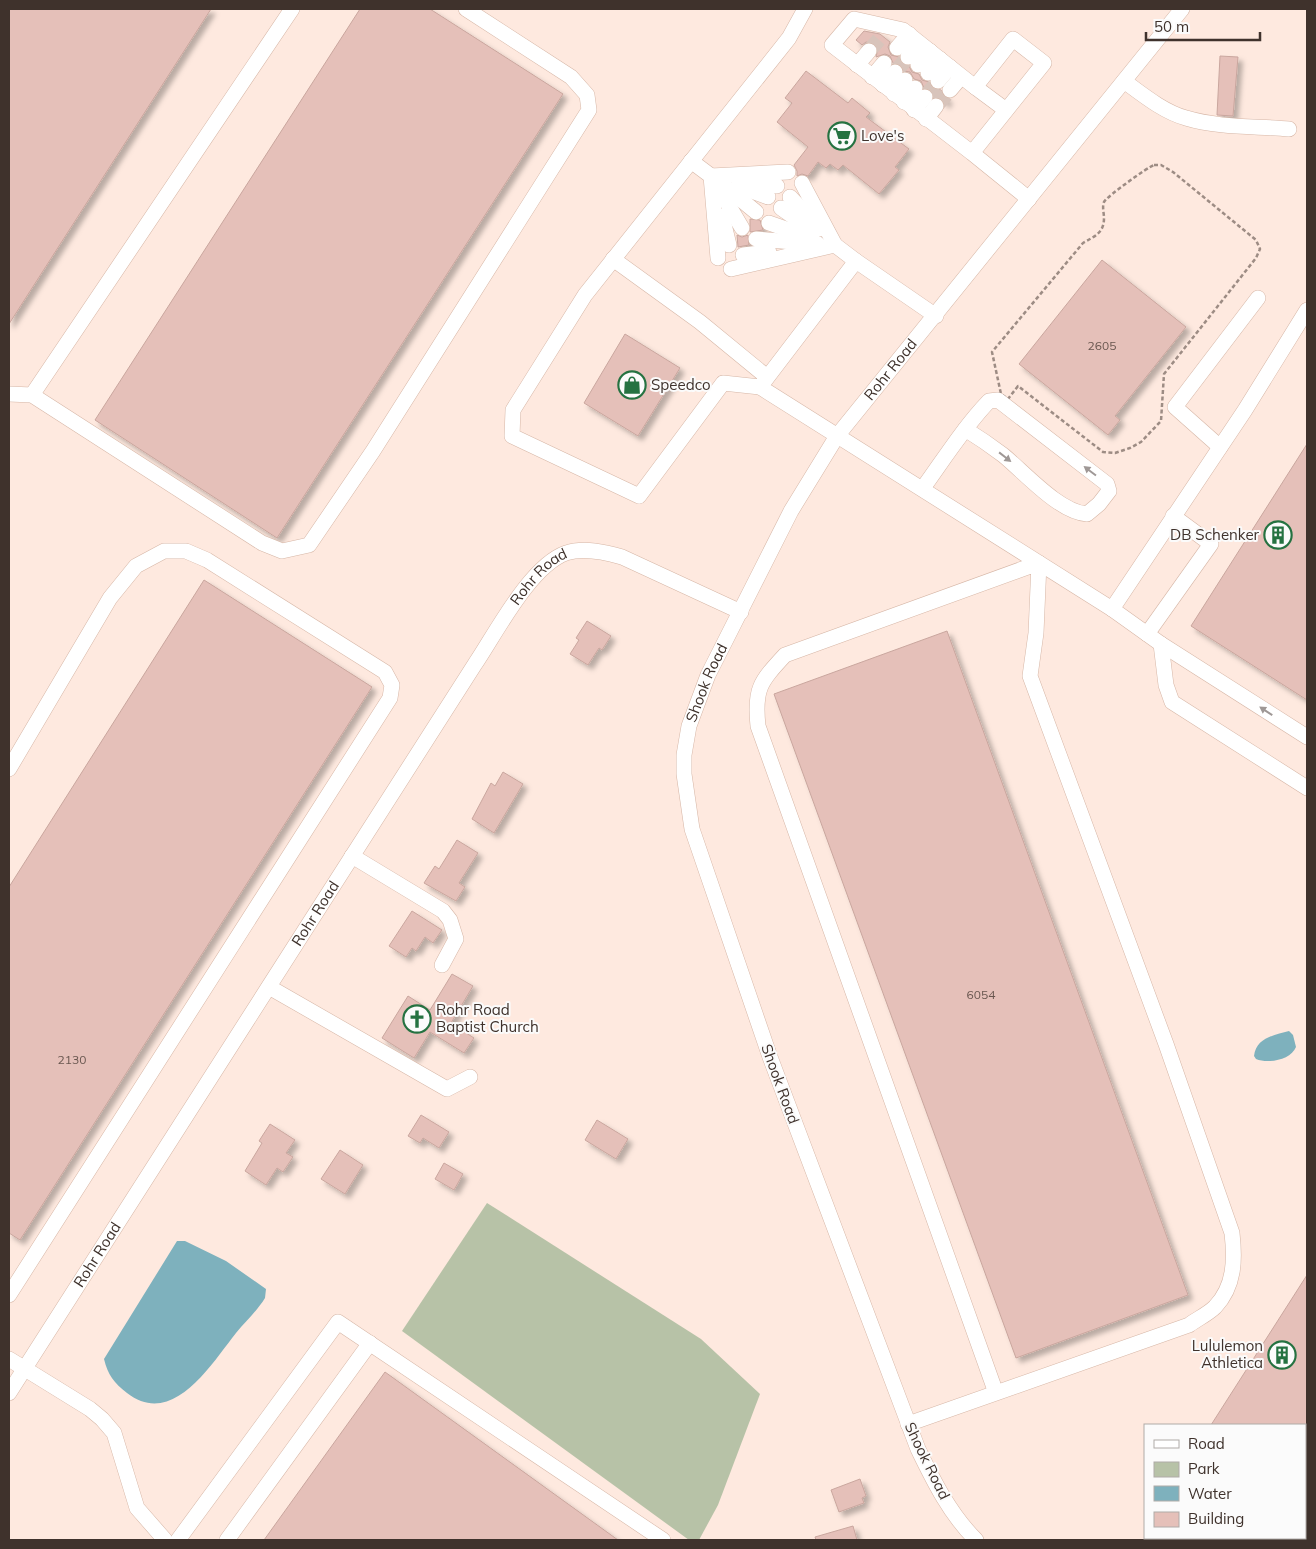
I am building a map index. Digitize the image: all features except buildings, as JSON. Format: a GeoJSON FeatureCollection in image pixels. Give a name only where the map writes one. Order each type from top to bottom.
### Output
{"type":"FeatureCollection","features":[{"type":"Feature","properties":{"kind":"street"},"geometry":{"type":"LineString","coordinates":[[32,395],[292,9]]}},
{"type":"Feature","properties":{"kind":"street"},"geometry":{"type":"LineString","coordinates":[[9,394],[32,395],[262,543],[282,551],[309,545],[373,451],[589,110],[587,95],[571,77],[466,9]]}},
{"type":"Feature","properties":{"kind":"street"},"geometry":{"type":"LineString","coordinates":[[764,382],[723,383],[638,496],[512,436],[513,410],[585,295],[789,38],[805,9]]}},
{"type":"Feature","properties":{"kind":"street","name":"Rohr Road"},"geometry":{"type":"LineString","coordinates":[[9,1393],[352,856],[536,574],[550,562],[566,553],[603,552],[622,557],[741,612],[791,510],[837,436],[936,316],[1182,9]]}},
{"type":"Feature","properties":{"kind":"street"},"geometry":{"type":"LineString","coordinates":[[1006,110],[903,30],[887,32],[854,19],[832,45],[1029,199]]}},
{"type":"Feature","properties":{"kind":"street"},"geometry":{"type":"LineString","coordinates":[[972,153],[1044,63],[1013,39],[975,87]]}},
{"type":"Feature","properties":{"kind":"street"},"geometry":{"type":"LineString","coordinates":[[857,65],[870,51]]}},
{"type":"Feature","properties":{"kind":"street"},"geometry":{"type":"LineString","coordinates":[[923,69],[935,55]]}},
{"type":"Feature","properties":{"kind":"street"},"geometry":{"type":"LineString","coordinates":[[923,69],[935,55]]}},
{"type":"Feature","properties":{"kind":"street"},"geometry":{"type":"LineString","coordinates":[[923,69],[935,55]]}},
{"type":"Feature","properties":{"kind":"street"},"geometry":{"type":"LineString","coordinates":[[1124,81],[1148,98],[1185,118],[1218,125],[1289,129]]}},
{"type":"Feature","properties":{"kind":"street"},"geometry":{"type":"LineString","coordinates":[[899,98],[910,84]]}},
{"type":"Feature","properties":{"kind":"street"},"geometry":{"type":"LineString","coordinates":[[899,98],[910,84]]}},
{"type":"Feature","properties":{"kind":"street"},"geometry":{"type":"LineString","coordinates":[[899,98],[910,84]]}},
{"type":"Feature","properties":{"kind":"street"},"geometry":{"type":"LineString","coordinates":[[691,161],[756,212]]}},
{"type":"Feature","properties":{"kind":"street"},"geometry":{"type":"LineString","coordinates":[[711,176],[788,172]]}},
{"type":"Feature","properties":{"kind":"street"},"geometry":{"type":"LineString","coordinates":[[711,176],[772,191]]}},
{"type":"Feature","properties":{"kind":"street"},"geometry":{"type":"LineString","coordinates":[[711,176],[742,228]]}},
{"type":"Feature","properties":{"kind":"street"},"geometry":{"type":"LineString","coordinates":[[711,176],[729,245]]}},
{"type":"Feature","properties":{"kind":"street"},"geometry":{"type":"LineString","coordinates":[[711,176],[718,258]]}},
{"type":"Feature","properties":{"kind":"street"},"geometry":{"type":"LineString","coordinates":[[802,183],[835,245]]}},
{"type":"Feature","properties":{"kind":"street"},"geometry":{"type":"LineString","coordinates":[[786,203],[835,245],[936,316]]}},
{"type":"Feature","properties":{"kind":"street"},"geometry":{"type":"LineString","coordinates":[[769,223],[835,245]]}},
{"type":"Feature","properties":{"kind":"street"},"geometry":{"type":"LineString","coordinates":[[756,239],[835,245]]}},
{"type":"Feature","properties":{"kind":"street"},"geometry":{"type":"LineString","coordinates":[[743,255],[835,245]]}},
{"type":"Feature","properties":{"kind":"street"},"geometry":{"type":"LineString","coordinates":[[731,269],[835,245]]}},
{"type":"Feature","properties":{"kind":"street"},"geometry":{"type":"LineString","coordinates":[[613,259],[700,322],[764,382],[837,436],[923,488],[1112,609],[1161,644],[1307,737]]}},
{"type":"Feature","properties":{"kind":"street"},"geometry":{"type":"LineString","coordinates":[[764,382],[856,260]]}},
{"type":"Feature","properties":{"kind":"street"},"geometry":{"type":"LineString","coordinates":[[1220,446],[1175,407],[1258,298]]}},
{"type":"Feature","properties":{"kind":"street"},"geometry":{"type":"LineString","coordinates":[[1112,609],[1307,310]]}},
{"type":"Feature","properties":{"kind":"street"},"geometry":{"type":"LineString","coordinates":[[923,488],[965,429],[989,401],[998,400],[1107,484],[1109,491],[1099,504],[1087,514],[1078,513],[1063,505],[1003,455],[965,429]]}},
{"type":"Feature","properties":{"kind":"street"},"geometry":{"type":"LineString","coordinates":[[1147,634],[1211,544],[1173,516]]}},
{"type":"Feature","properties":{"kind":"street"},"geometry":{"type":"LineString","coordinates":[[9,769],[110,598],[136,566],[164,551],[186,551],[207,560],[384,672],[392,685],[390,698],[11,1287]]}},
{"type":"Feature","properties":{"kind":"street"},"geometry":{"type":"LineString","coordinates":[[908,1424],[1189,1325],[1216,1306],[1230,1281],[1235,1260],[1232,1233],[1166,1044],[1030,676],[1036,633],[1040,563]]}},
{"type":"Feature","properties":{"kind":"street"},"geometry":{"type":"LineString","coordinates":[[996,1393],[758,726],[756,702],[759,687],[785,655],[1040,563]]}},
{"type":"Feature","properties":{"kind":"street","name":"Shook Road"},"geometry":{"type":"LineString","coordinates":[[741,612],[708,675],[686,741],[684,774],[692,829],[770,1057],[908,1424],[936,1488],[976,1540]]}},
{"type":"Feature","properties":{"kind":"street"},"geometry":{"type":"LineString","coordinates":[[1161,644],[1166,685],[1172,702],[1307,788]]}},
{"type":"Feature","properties":{"kind":"street"},"geometry":{"type":"LineString","coordinates":[[352,856],[442,911],[450,920],[456,939],[442,966]]}},
{"type":"Feature","properties":{"kind":"street"},"geometry":{"type":"LineString","coordinates":[[269,987],[447,1089],[470,1078]]}},
{"type":"Feature","properties":{"kind":"street"},"geometry":{"type":"LineString","coordinates":[[178,1540],[338,1322],[663,1540]]}},
{"type":"Feature","properties":{"kind":"street"},"geometry":{"type":"LineString","coordinates":[[227,1540],[370,1343]]}},
{"type":"Feature","properties":{"kind":"street"},"geometry":{"type":"LineString","coordinates":[[9,1358],[90,1409],[114,1433],[137,1508],[166,1540]]}},
{"type":"Feature","properties":{"kind":"path"},"geometry":{"type":"LineString","coordinates":[[1160,165],[1173,172],[1259,244],[1260,249],[1256,258],[1164,374],[1161,421],[1141,442],[1130,448],[1115,453],[1103,452],[1018,386],[1008,400],[1001,394],[998,372],[992,357],[995,348],[1006,338],[1083,243],[1097,237],[1103,226],[1103,207],[1107,198],[1148,166],[1160,165]]}},
{"type":"Feature","properties":{"kind":"green space"},"geometry":{"type":"Polygon","coordinates":[[[487,1203],[701,1339],[760,1394],[718,1505],[699,1540],[689,1540],[402,1331],[487,1203]]]}},
{"type":"Feature","properties":{"kind":"water"},"geometry":{"type":"Polygon","coordinates":[[[1289,1031],[1293,1035],[1296,1047],[1289,1055],[1273,1061],[1256,1059],[1254,1056],[1255,1050],[1262,1041],[1289,1031]]]}},
{"type":"Feature","properties":{"kind":"water"},"geometry":{"type":"Polygon","coordinates":[[[177,1241],[185,1241],[226,1261],[266,1289],[265,1298],[203,1375],[190,1388],[175,1398],[160,1403],[144,1402],[118,1386],[107,1370],[104,1359],[177,1241]]]}},
{"type":"Feature","properties":{"kind":"tunnel"},"geometry":{"type":"LineString","coordinates":[[869,51],[882,36]]}},
{"type":"Feature","properties":{"kind":"tunnel"},"geometry":{"type":"LineString","coordinates":[[895,72],[908,57]]}},
{"type":"Feature","properties":{"kind":"tunnel"},"geometry":{"type":"LineString","coordinates":[[925,97],[938,81]]}},
{"type":"Feature","properties":{"kind":"tunnel"},"geometry":{"type":"LineString","coordinates":[[936,106],[950,90]]}},
{"type":"Feature","properties":{"kind":"place","name":"Love's"},"geometry":{"type":"Point","coordinates":[842,136]}},
{"type":"Feature","properties":{"kind":"place","name":"Speedco"},"geometry":{"type":"Point","coordinates":[632,385]}},
{"type":"Feature","properties":{"kind":"place","name":"DB Schenker"},"geometry":{"type":"Point","coordinates":[1278,535]}},
{"type":"Feature","properties":{"kind":"place","name":"Rohr Road Baptist Church"},"geometry":{"type":"Point","coordinates":[417,1019]}},
{"type":"Feature","properties":{"kind":"place","name":"Lululemon Athletica"},"geometry":{"type":"Point","coordinates":[1282,1355]}}]}
